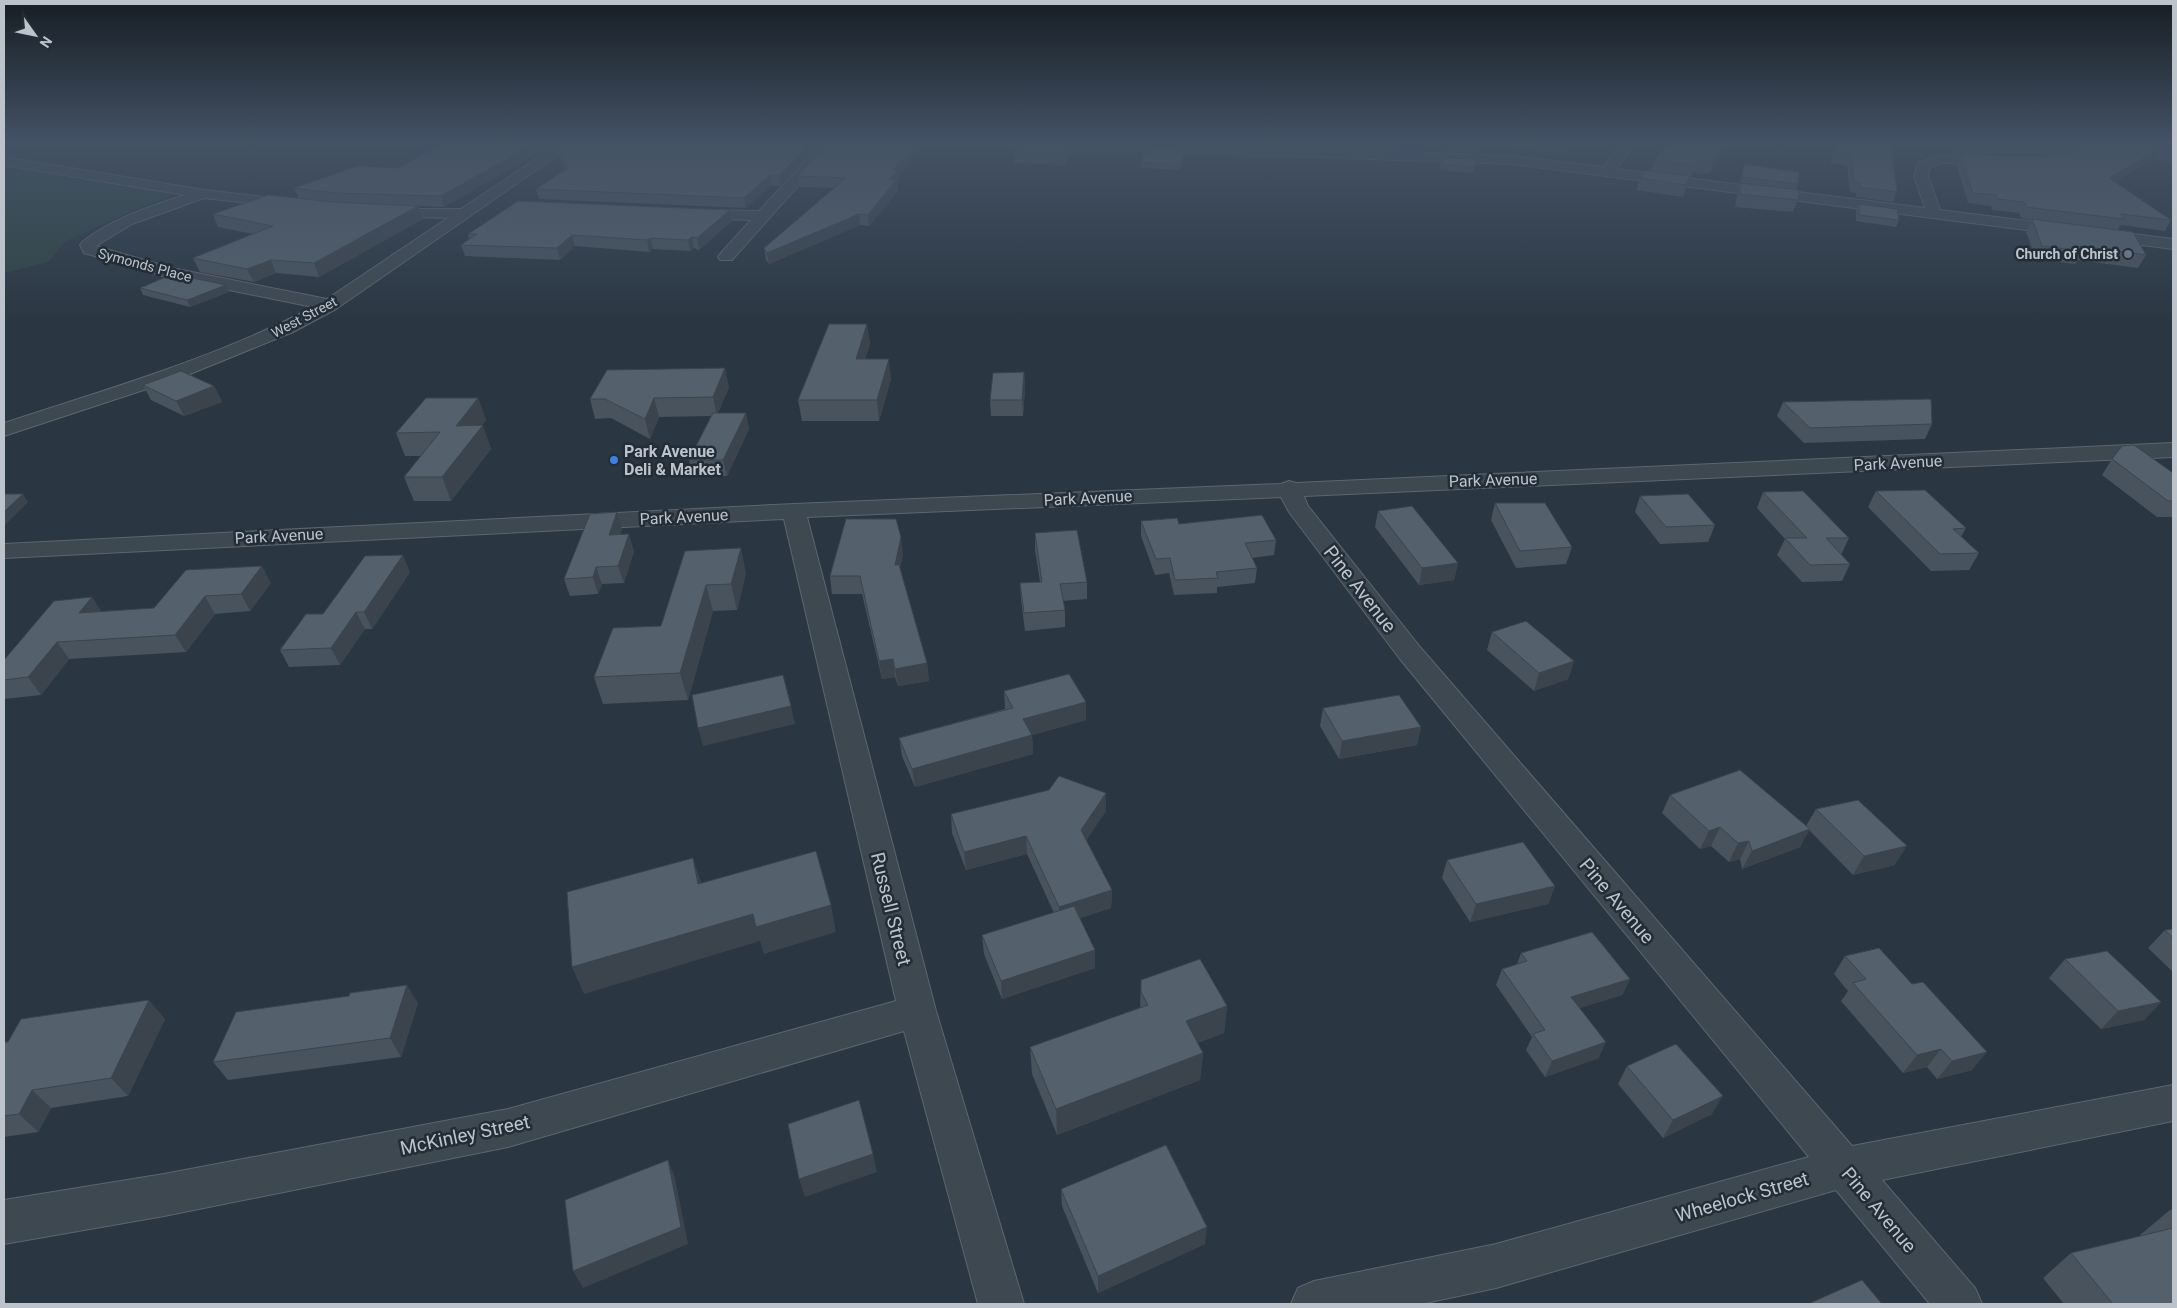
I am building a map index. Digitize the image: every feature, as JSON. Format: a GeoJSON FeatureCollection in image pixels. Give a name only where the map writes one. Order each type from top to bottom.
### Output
{"type":"FeatureCollection","features":[{"type":"Feature","properties":{"kind":"street","name":"Symonds Place"},"geometry":{"type":"LineString","coordinates":[[182,202],[120,225],[98,236],[88,245],[90,250],[170,273],[330,305]]}},
{"type":"Feature","properties":{"kind":"street"},"geometry":{"type":"LineString","coordinates":[[275,202],[310,206]]}},
{"type":"Feature","properties":{"kind":"street"},"geometry":{"type":"LineString","coordinates":[[726,257],[776,202]]}},
{"type":"Feature","properties":{"kind":"street"},"geometry":{"type":"LineString","coordinates":[[1847,202],[2173,244]]}},
{"type":"Feature","properties":{"kind":"street"},"geometry":{"type":"LineString","coordinates":[[1930,202],[1934,213]]}},
{"type":"Feature","properties":{"kind":"street"},"geometry":{"type":"LineString","coordinates":[[482,203],[502,204]]}},
{"type":"Feature","properties":{"kind":"street","name":"West Street"},"geometry":{"type":"LineString","coordinates":[[4,430],[164,377],[236,350],[287,328],[330,305],[482,203]]}},
{"type":"Feature","properties":{"kind":"street"},"geometry":{"type":"LineString","coordinates":[[366,210],[464,214]]}},
{"type":"Feature","properties":{"kind":"street"},"geometry":{"type":"LineString","coordinates":[[676,212],[763,216]]}},
{"type":"Feature","properties":{"kind":"street","name":"Park Avenue"},"geometry":{"type":"LineString","coordinates":[[4,551],[794,511],[1289,488],[1786,469],[2173,450]]}},
{"type":"Feature","properties":{"kind":"street","name":"Pine Avenue"},"geometry":{"type":"LineString","coordinates":[[1289,488],[1297,507],[1410,654],[1959,1304]]}},
{"type":"Feature","properties":{"kind":"street","name":"Russell Street"},"geometry":{"type":"LineString","coordinates":[[794,511],[917,1011],[1002,1304]]}},
{"type":"Feature","properties":{"kind":"street","name":"McKinley Street"},"geometry":{"type":"LineString","coordinates":[[4,1222],[164,1195],[508,1128],[917,1011]]}},
{"type":"Feature","properties":{"kind":"street","name":"Wheelock Street"},"geometry":{"type":"LineString","coordinates":[[1314,1304],[1496,1266],[1843,1168],[2173,1103]]}},
{"type":"Feature","properties":{"kind":"green space"},"geometry":{"type":"Polygon","coordinates":[[[4,202],[155,202],[65,242],[48,262],[4,273],[4,202]]]}},
{"type":"Feature","properties":{"kind":"building"},"geometry":{"type":"Polygon","coordinates":[[[248,202],[335,202],[418,206],[314,263],[271,260],[247,269],[193,258],[273,226],[213,214],[248,202]]]}},
{"type":"Feature","properties":{"kind":"building"},"geometry":{"type":"Polygon","coordinates":[[[516,202],[730,210],[697,238],[692,237],[688,240],[651,238],[647,240],[572,235],[557,248],[461,245],[477,234],[468,234],[516,202]]]}},
{"type":"Feature","properties":{"kind":"building"},"geometry":{"type":"Polygon","coordinates":[[[818,202],[878,202],[868,215],[859,214],[767,253],[764,248],[818,202]]]}},
{"type":"Feature","properties":{"kind":"building"},"geometry":{"type":"Polygon","coordinates":[[[2024,202],[2144,202],[2171,220],[2121,214],[2124,219],[2026,207],[2024,202]]]}},
{"type":"Feature","properties":{"kind":"building"},"geometry":{"type":"Polygon","coordinates":[[[1859,204],[1897,209],[1899,220],[1859,215],[1859,204]]]}},
{"type":"Feature","properties":{"kind":"building"},"geometry":{"type":"Polygon","coordinates":[[[2032,219],[2133,232],[2146,255],[2080,246],[2082,251],[2042,246],[2032,219]]]}},
{"type":"Feature","properties":{"kind":"building"},"geometry":{"type":"Polygon","coordinates":[[[173,274],[226,285],[187,300],[140,288],[173,274]]]}},
{"type":"Feature","properties":{"kind":"building"},"geometry":{"type":"Polygon","coordinates":[[[829,324],[867,324],[856,359],[889,359],[877,400],[798,400],[829,324]]]}},
{"type":"Feature","properties":{"kind":"building"},"geometry":{"type":"Polygon","coordinates":[[[725,368],[713,397],[654,398],[645,419],[605,399],[590,399],[607,370],[725,368]]]}},
{"type":"Feature","properties":{"kind":"building"},"geometry":{"type":"Polygon","coordinates":[[[181,371],[214,386],[176,401],[143,385],[181,371]]]}},
{"type":"Feature","properties":{"kind":"building"},"geometry":{"type":"Polygon","coordinates":[[[1024,372],[1022,400],[990,400],[993,373],[1024,372]]]}},
{"type":"Feature","properties":{"kind":"building"},"geometry":{"type":"Polygon","coordinates":[[[426,398],[478,398],[456,426],[483,425],[442,477],[404,477],[440,432],[396,433],[426,398]]]}},
{"type":"Feature","properties":{"kind":"building"},"geometry":{"type":"Polygon","coordinates":[[[1931,399],[1932,424],[1810,428],[1783,402],[1931,399]]]}},
{"type":"Feature","properties":{"kind":"building"},"geometry":{"type":"Polygon","coordinates":[[[713,413],[746,413],[723,460],[689,460],[713,413]]]}},
{"type":"Feature","properties":{"kind":"building"},"geometry":{"type":"Polygon","coordinates":[[[2134,445],[2173,473],[2173,501],[2168,501],[2112,459],[2122,446],[2134,445]]]}},
{"type":"Feature","properties":{"kind":"building"},"geometry":{"type":"Polygon","coordinates":[[[1925,490],[1966,528],[1953,529],[1979,553],[1940,554],[1876,491],[1925,490]]]}},
{"type":"Feature","properties":{"kind":"building"},"geometry":{"type":"Polygon","coordinates":[[[1803,491],[1849,538],[1826,538],[1850,564],[1810,565],[1785,538],[1807,538],[1763,492],[1803,491]]]}},
{"type":"Feature","properties":{"kind":"building"},"geometry":{"type":"Polygon","coordinates":[[[4,494],[23,494],[4,512],[4,494]]]}},
{"type":"Feature","properties":{"kind":"building"},"geometry":{"type":"Polygon","coordinates":[[[1688,494],[1715,525],[1666,527],[1640,496],[1688,494]]]}},
{"type":"Feature","properties":{"kind":"building"},"geometry":{"type":"Polygon","coordinates":[[[1495,503],[1545,503],[1572,547],[1520,551],[1495,503]]]}},
{"type":"Feature","properties":{"kind":"building"},"geometry":{"type":"Polygon","coordinates":[[[1412,506],[1458,563],[1422,568],[1378,511],[1412,506]]]}},
{"type":"Feature","properties":{"kind":"building"},"geometry":{"type":"Polygon","coordinates":[[[617,512],[609,535],[629,534],[618,566],[596,567],[593,577],[564,579],[590,514],[617,512]]]}},
{"type":"Feature","properties":{"kind":"building"},"geometry":{"type":"Polygon","coordinates":[[[1262,515],[1276,540],[1245,543],[1257,568],[1216,572],[1218,578],[1175,580],[1170,558],[1156,559],[1141,521],[1177,518],[1179,524],[1262,515]]]}},
{"type":"Feature","properties":{"kind":"building"},"geometry":{"type":"Polygon","coordinates":[[[846,519],[896,519],[901,537],[895,565],[899,565],[927,663],[895,669],[893,659],[879,661],[860,576],[830,576],[846,519]]]}},
{"type":"Feature","properties":{"kind":"building"},"geometry":{"type":"Polygon","coordinates":[[[1077,530],[1087,582],[1060,584],[1065,610],[1024,613],[1020,583],[1042,582],[1035,533],[1077,530]]]}},
{"type":"Feature","properties":{"kind":"building"},"geometry":{"type":"Polygon","coordinates":[[[741,548],[731,584],[706,585],[680,673],[594,677],[613,628],[661,626],[685,551],[741,548]]]}},
{"type":"Feature","properties":{"kind":"building"},"geometry":{"type":"Polygon","coordinates":[[[403,555],[364,612],[356,612],[331,648],[280,650],[306,614],[323,614],[365,556],[403,555]]]}},
{"type":"Feature","properties":{"kind":"building"},"geometry":{"type":"Polygon","coordinates":[[[262,566],[241,594],[205,596],[175,635],[57,642],[28,677],[4,680],[4,660],[54,601],[92,597],[79,613],[154,608],[186,570],[262,566]]]}},
{"type":"Feature","properties":{"kind":"building"},"geometry":{"type":"Polygon","coordinates":[[[1526,621],[1574,661],[1539,673],[1492,632],[1526,621]]]}},
{"type":"Feature","properties":{"kind":"building"},"geometry":{"type":"Polygon","coordinates":[[[1069,674],[1086,702],[1023,719],[1032,735],[912,769],[899,738],[1013,708],[1004,691],[1069,674]]]}},
{"type":"Feature","properties":{"kind":"building"},"geometry":{"type":"Polygon","coordinates":[[[783,675],[791,706],[698,728],[692,695],[783,675]]]}},
{"type":"Feature","properties":{"kind":"building"},"geometry":{"type":"Polygon","coordinates":[[[1399,695],[1421,727],[1342,741],[1323,708],[1399,695]]]}},
{"type":"Feature","properties":{"kind":"building"},"geometry":{"type":"Polygon","coordinates":[[[1740,770],[1810,829],[1752,851],[1749,841],[1738,843],[1720,827],[1709,831],[1670,795],[1740,770]]]}},
{"type":"Feature","properties":{"kind":"building"},"geometry":{"type":"Polygon","coordinates":[[[1059,776],[1106,793],[1081,830],[1112,890],[1059,907],[1026,836],[964,852],[951,814],[1049,790],[1059,776]]]}},
{"type":"Feature","properties":{"kind":"building"},"geometry":{"type":"Polygon","coordinates":[[[1858,800],[1907,846],[1864,856],[1816,809],[1858,800]]]}},
{"type":"Feature","properties":{"kind":"building"},"geometry":{"type":"Polygon","coordinates":[[[1523,842],[1555,886],[1476,904],[1447,860],[1523,842]]]}},
{"type":"Feature","properties":{"kind":"building"},"geometry":{"type":"Polygon","coordinates":[[[816,851],[831,905],[756,927],[753,914],[572,967],[567,892],[693,858],[698,884],[816,851]]]}},
{"type":"Feature","properties":{"kind":"building"},"geometry":{"type":"Polygon","coordinates":[[[1074,906],[1095,950],[1001,981],[982,935],[1074,906]]]}},
{"type":"Feature","properties":{"kind":"building"},"geometry":{"type":"Polygon","coordinates":[[[2173,929],[2173,938],[2165,930],[2173,929]]]}},
{"type":"Feature","properties":{"kind":"building"},"geometry":{"type":"Polygon","coordinates":[[[1592,932],[1630,979],[1571,997],[1606,1042],[1552,1061],[1533,1034],[1545,1030],[1502,969],[1527,961],[1521,953],[1592,932]]]}},
{"type":"Feature","properties":{"kind":"building"},"geometry":{"type":"Polygon","coordinates":[[[1879,948],[1912,984],[1923,982],[1987,1052],[1952,1061],[1941,1049],[1917,1055],[1853,983],[1866,979],[1845,956],[1879,948]]]}},
{"type":"Feature","properties":{"kind":"building"},"geometry":{"type":"Polygon","coordinates":[[[2107,951],[2161,1002],[2118,1011],[2065,959],[2107,951]]]}},
{"type":"Feature","properties":{"kind":"building"},"geometry":{"type":"Polygon","coordinates":[[[1200,959],[1227,1006],[1186,1021],[1203,1053],[1056,1109],[1030,1047],[1148,1005],[1141,992],[1141,980],[1200,959]]]}},
{"type":"Feature","properties":{"kind":"building"},"geometry":{"type":"Polygon","coordinates":[[[407,985],[390,1038],[213,1062],[236,1012],[349,996],[350,993],[407,985]]]}},
{"type":"Feature","properties":{"kind":"building"},"geometry":{"type":"Polygon","coordinates":[[[149,1000],[111,1078],[32,1090],[19,1114],[4,1116],[4,1042],[8,1042],[21,1019],[149,1000]]]}},
{"type":"Feature","properties":{"kind":"building"},"geometry":{"type":"Polygon","coordinates":[[[1676,1044],[1723,1096],[1673,1120],[1627,1066],[1676,1044]]]}},
{"type":"Feature","properties":{"kind":"building"},"geometry":{"type":"Polygon","coordinates":[[[859,1100],[873,1154],[799,1179],[788,1124],[859,1100]]]}},
{"type":"Feature","properties":{"kind":"building"},"geometry":{"type":"Polygon","coordinates":[[[1166,1145],[1207,1227],[1098,1276],[1061,1189],[1166,1145]]]}},
{"type":"Feature","properties":{"kind":"building"},"geometry":{"type":"Polygon","coordinates":[[[668,1160],[681,1227],[573,1271],[565,1200],[668,1160]]]}},
{"type":"Feature","properties":{"kind":"building"},"geometry":{"type":"Polygon","coordinates":[[[2173,1228],[2173,1304],[2113,1304],[2071,1253],[2173,1228]]]}},
{"type":"Feature","properties":{"kind":"building"},"geometry":{"type":"Polygon","coordinates":[[[1862,1280],[1882,1304],[1808,1304],[1862,1280]]]}},
{"type":"Feature","properties":{"kind":"place","name":"Church of Christ"},"geometry":{"type":"Point","coordinates":[2128,254]}},
{"type":"Feature","properties":{"kind":"place","name":"Park Avenue Deli & Market"},"geometry":{"type":"Point","coordinates":[614,460]}}]}
